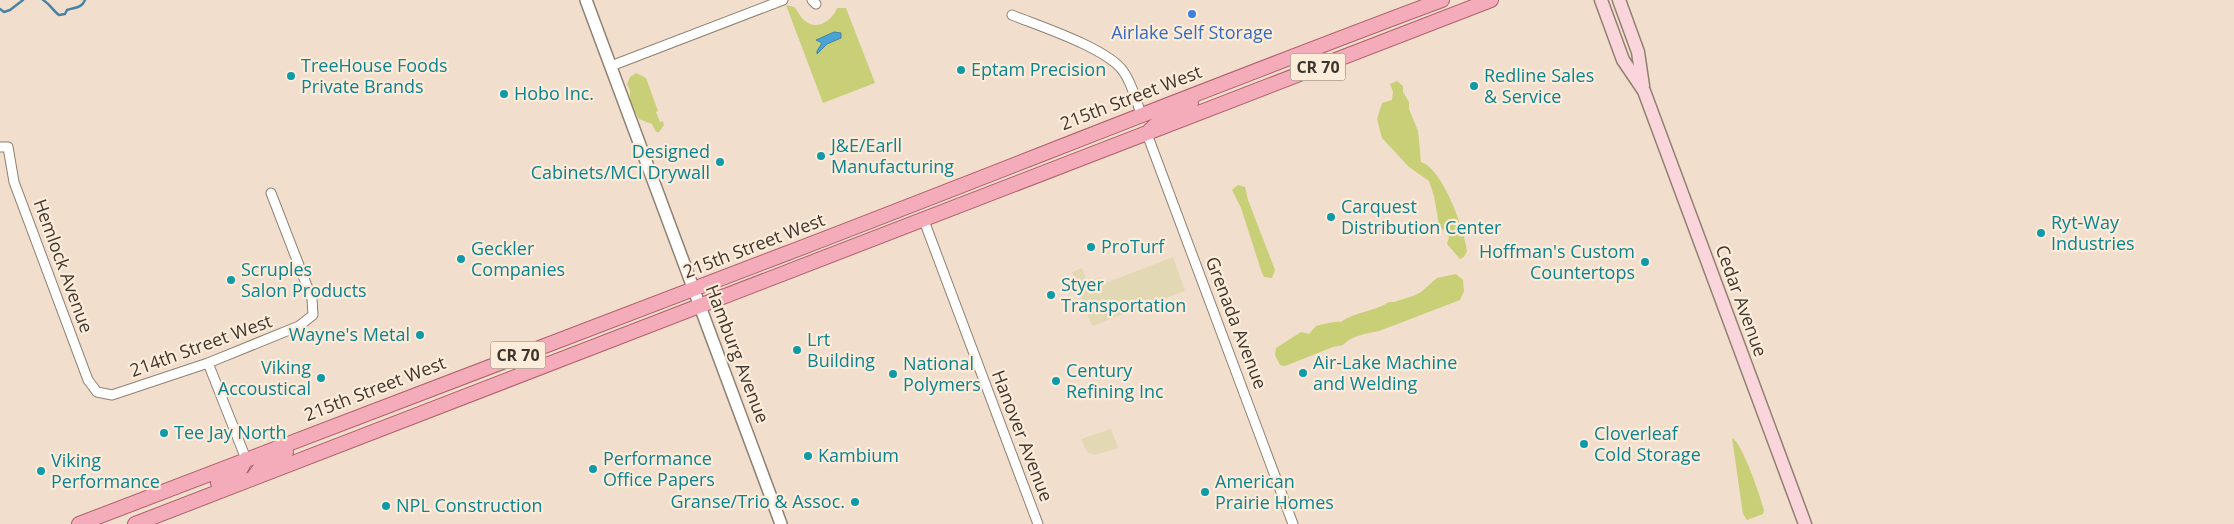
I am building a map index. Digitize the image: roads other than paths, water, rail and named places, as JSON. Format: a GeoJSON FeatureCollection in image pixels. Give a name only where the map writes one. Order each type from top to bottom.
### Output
{"type":"FeatureCollection","features":[{"type":"Feature","properties":{"kind":"main road","name":"215th Street West"},"geometry":{"type":"LineString","coordinates":[[79,524],[343,421],[693,289],[1141,114],[1442,0]]}},
{"type":"Feature","properties":{"kind":"main road","name":"215th Street West"},"geometry":{"type":"LineString","coordinates":[[135,524],[1491,0]]}},
{"type":"Feature","properties":{"kind":"main road","name":"Cedar Avenue"},"geometry":{"type":"LineString","coordinates":[[1601,0],[1624,60],[1644,91]]}},
{"type":"Feature","properties":{"kind":"main road","name":"Cedar Avenue"},"geometry":{"type":"LineString","coordinates":[[1619,0],[1638,52],[1644,91],[1805,524]]}},
{"type":"Feature","properties":{"kind":"main road"},"geometry":{"type":"LineString","coordinates":[[1147,134],[1156,122],[1164,117],[1191,103],[1233,86],[1248,73]]}},
{"type":"Feature","properties":{"kind":"main road"},"geometry":{"type":"LineString","coordinates":[[1025,180],[1071,156],[1129,132],[1141,114]]}},
{"type":"Feature","properties":{"kind":"main road"},"geometry":{"type":"LineString","coordinates":[[253,478],[264,462],[322,436],[343,421]]}},
{"type":"Feature","properties":{"kind":"main road"},"geometry":{"type":"LineString","coordinates":[[151,518],[171,504],[239,472],[246,459]]}},
{"type":"Feature","properties":{"kind":"street","name":"Hamburg Avenue"},"geometry":{"type":"LineString","coordinates":[[586,0],[781,524]]}},
{"type":"Feature","properties":{"kind":"street"},"geometry":{"type":"LineString","coordinates":[[611,66],[783,0]]}},
{"type":"Feature","properties":{"kind":"street"},"geometry":{"type":"LineString","coordinates":[[1012,15],[1082,44],[1113,60],[1128,79],[1141,114]]}},
{"type":"Feature","properties":{"kind":"street","name":"Grenada Avenue"},"geometry":{"type":"LineString","coordinates":[[1147,134],[1293,524]]}},
{"type":"Feature","properties":{"kind":"street","name":"Hemlock Avenue"},"geometry":{"type":"LineString","coordinates":[[4,147],[18,192],[88,380],[97,392]]}},
{"type":"Feature","properties":{"kind":"street","name":"214th Street West"},"geometry":{"type":"LineString","coordinates":[[97,392],[112,396],[208,363],[300,326],[313,315],[312,299],[271,193]]}},
{"type":"Feature","properties":{"kind":"street","name":"Hanover Avenue"},"geometry":{"type":"LineString","coordinates":[[923,218],[1038,524]]}},
{"type":"Feature","properties":{"kind":"street"},"geometry":{"type":"LineString","coordinates":[[208,363],[246,459]]}},
{"type":"Feature","properties":{"kind":"water"},"geometry":{"type":"Polygon","coordinates":[[[834,32],[841,33],[841,38],[827,44],[817,54],[822,43],[816,40],[834,32]]]}},
{"type":"Feature","properties":{"kind":"waterway"},"geometry":{"type":"LineString","coordinates":[[0,9],[4,12],[10,10],[23,0]]}},
{"type":"Feature","properties":{"kind":"waterway"},"geometry":{"type":"LineString","coordinates":[[43,0],[59,15],[80,6],[85,0]]}},
{"type":"Feature","properties":{"kind":"place","name":"Airlake Self Storage"},"geometry":{"type":"Point","coordinates":[1192,14]}},
{"type":"Feature","properties":{"kind":"place","name":"Eptam Precision"},"geometry":{"type":"Point","coordinates":[961,70]}},
{"type":"Feature","properties":{"kind":"place","name":"TreeHouse Foods Private Brands"},"geometry":{"type":"Point","coordinates":[291,76]}},
{"type":"Feature","properties":{"kind":"place","name":"Redline Sales & Service"},"geometry":{"type":"Point","coordinates":[1474,86]}},
{"type":"Feature","properties":{"kind":"place","name":"Hobo Inc."},"geometry":{"type":"Point","coordinates":[504,94]}},
{"type":"Feature","properties":{"kind":"place","name":"J&E/Earll Manufacturing"},"geometry":{"type":"Point","coordinates":[821,156]}},
{"type":"Feature","properties":{"kind":"place","name":"Designed Cabinets/MCI Drywall"},"geometry":{"type":"Point","coordinates":[720,162]}},
{"type":"Feature","properties":{"kind":"place","name":"Carquest Distribution Center"},"geometry":{"type":"Point","coordinates":[1331,217]}},
{"type":"Feature","properties":{"kind":"place","name":"Ryt-Way Industries"},"geometry":{"type":"Point","coordinates":[2041,233]}},
{"type":"Feature","properties":{"kind":"place","name":"ProTurf"},"geometry":{"type":"Point","coordinates":[1091,247]}},
{"type":"Feature","properties":{"kind":"place","name":"Geckler Companies"},"geometry":{"type":"Point","coordinates":[461,259]}},
{"type":"Feature","properties":{"kind":"place","name":"Hoffman's Custom Countertops"},"geometry":{"type":"Point","coordinates":[1645,262]}},
{"type":"Feature","properties":{"kind":"place","name":"Scruples Salon Products"},"geometry":{"type":"Point","coordinates":[231,280]}},
{"type":"Feature","properties":{"kind":"place","name":"Styer Transportation"},"geometry":{"type":"Point","coordinates":[1051,295]}},
{"type":"Feature","properties":{"kind":"place","name":"Wayne's Metal"},"geometry":{"type":"Point","coordinates":[420,335]}},
{"type":"Feature","properties":{"kind":"place","name":"Lrt Building"},"geometry":{"type":"Point","coordinates":[797,350]}},
{"type":"Feature","properties":{"kind":"place","name":"Air-Lake Machine and Welding"},"geometry":{"type":"Point","coordinates":[1303,373]}},
{"type":"Feature","properties":{"kind":"place","name":"National Polymers"},"geometry":{"type":"Point","coordinates":[893,374]}},
{"type":"Feature","properties":{"kind":"place","name":"Viking Accoustical"},"geometry":{"type":"Point","coordinates":[321,378]}},
{"type":"Feature","properties":{"kind":"place","name":"Century Refining Inc"},"geometry":{"type":"Point","coordinates":[1056,381]}},
{"type":"Feature","properties":{"kind":"place","name":"Tee Jay North"},"geometry":{"type":"Point","coordinates":[164,433]}},
{"type":"Feature","properties":{"kind":"place","name":"Cloverleaf Cold Storage"},"geometry":{"type":"Point","coordinates":[1584,444]}},
{"type":"Feature","properties":{"kind":"place","name":"Kambium"},"geometry":{"type":"Point","coordinates":[808,456]}},
{"type":"Feature","properties":{"kind":"place","name":"Performance Office Papers"},"geometry":{"type":"Point","coordinates":[593,469]}},
{"type":"Feature","properties":{"kind":"place","name":"Viking Performance"},"geometry":{"type":"Point","coordinates":[41,471]}},
{"type":"Feature","properties":{"kind":"place","name":"American Prairie Homes"},"geometry":{"type":"Point","coordinates":[1205,492]}},
{"type":"Feature","properties":{"kind":"place","name":"Granse/Trio & Assoc."},"geometry":{"type":"Point","coordinates":[855,502]}},
{"type":"Feature","properties":{"kind":"place","name":"NPL Construction"},"geometry":{"type":"Point","coordinates":[386,506]}}]}
